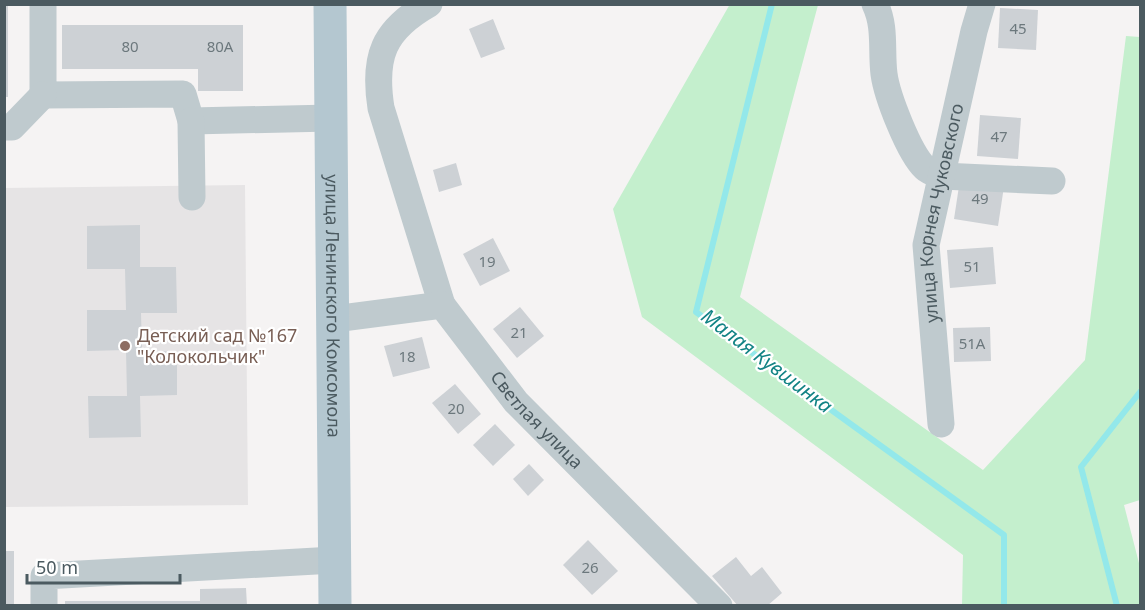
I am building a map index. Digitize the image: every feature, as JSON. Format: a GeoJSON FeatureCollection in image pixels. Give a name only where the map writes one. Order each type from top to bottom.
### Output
{"type":"FeatureCollection","features":[{"type":"Feature","properties":{"kind":"main road","name":"улица Ленинского Комсомола"},"geometry":{"type":"LineString","coordinates":[[330,4],[335,606]]}},
{"type":"Feature","properties":{"kind":"street"},"geometry":{"type":"LineString","coordinates":[[4,128],[12,127],[43,95],[43,4]]}},
{"type":"Feature","properties":{"kind":"street","name":"Светлая улица"},"geometry":{"type":"LineString","coordinates":[[429,4],[409,16],[393,32],[383,50],[378,85],[381,108],[442,304],[516,402],[719,606]]}},
{"type":"Feature","properties":{"kind":"street"},"geometry":{"type":"LineString","coordinates":[[874,4],[882,25],[887,91],[914,153],[926,170],[942,176],[1052,181]]}},
{"type":"Feature","properties":{"kind":"street","name":"улица Корнея Чуковского"},"geometry":{"type":"LineString","coordinates":[[941,424],[926,245],[982,4]]}},
{"type":"Feature","properties":{"kind":"street"},"geometry":{"type":"LineString","coordinates":[[43,95],[183,94],[191,121],[192,197]]}},
{"type":"Feature","properties":{"kind":"street"},"geometry":{"type":"LineString","coordinates":[[191,121],[331,118]]}},
{"type":"Feature","properties":{"kind":"street"},"geometry":{"type":"LineString","coordinates":[[334,319],[442,304]]}},
{"type":"Feature","properties":{"kind":"street"},"geometry":{"type":"LineString","coordinates":[[44,606],[44,576],[334,560]]}},
{"type":"Feature","properties":{"kind":"shaded area","name":"Детский сад №167 \"Колокольчик\""},"geometry":{"type":"Polygon","coordinates":[[[245,185],[248,505],[5,507],[4,188],[245,185]]]}},
{"type":"Feature","properties":{"kind":"green space"},"geometry":{"type":"Polygon","coordinates":[[[730,4],[818,5],[740,297],[983,470],[1085,360],[1126,36],[1140,37],[1140,500],[1124,505],[1140,567],[1140,605],[962,605],[963,555],[642,317],[613,209],[730,4]]]}},
{"type":"Feature","properties":{"kind":"building"},"geometry":{"type":"Polygon","coordinates":[[[4,4],[8,4],[8,97],[4,97],[4,4]]]}},
{"type":"Feature","properties":{"kind":"building"},"geometry":{"type":"Polygon","coordinates":[[[1000,8],[1038,10],[1036,50],[998,48],[1000,8]]]}},
{"type":"Feature","properties":{"kind":"building"},"geometry":{"type":"Polygon","coordinates":[[[493,19],[505,49],[481,58],[469,29],[493,19]]]}},
{"type":"Feature","properties":{"kind":"building"},"geometry":{"type":"Polygon","coordinates":[[[62,25],[243,25],[243,91],[198,91],[198,69],[62,69],[62,25]]]}},
{"type":"Feature","properties":{"kind":"building"},"geometry":{"type":"Polygon","coordinates":[[[980,115],[1021,118],[1018,159],[977,156],[980,115]]]}},
{"type":"Feature","properties":{"kind":"building"},"geometry":{"type":"Polygon","coordinates":[[[456,163],[462,185],[439,192],[433,170],[456,163]]]}},
{"type":"Feature","properties":{"kind":"building"},"geometry":{"type":"Polygon","coordinates":[[[961,173],[1005,180],[998,226],[954,219],[961,173]]]}},
{"type":"Feature","properties":{"kind":"building"},"geometry":{"type":"Polygon","coordinates":[[[140,225],[140,267],[176,267],[177,313],[141,313],[142,352],[177,351],[177,395],[140,396],[141,437],[89,438],[88,396],[127,396],[126,350],[87,351],[87,310],[126,310],[125,269],[87,269],[87,226],[140,225]]]}},
{"type":"Feature","properties":{"kind":"building"},"geometry":{"type":"Polygon","coordinates":[[[493,238],[510,271],[480,286],[463,254],[493,238]]]}},
{"type":"Feature","properties":{"kind":"building"},"geometry":{"type":"Polygon","coordinates":[[[993,247],[996,284],[950,288],[947,250],[993,247]]]}},
{"type":"Feature","properties":{"kind":"building"},"geometry":{"type":"Polygon","coordinates":[[[520,307],[544,336],[517,358],[493,329],[520,307]]]}},
{"type":"Feature","properties":{"kind":"building"},"geometry":{"type":"Polygon","coordinates":[[[990,327],[991,361],[954,362],[953,328],[990,327]]]}},
{"type":"Feature","properties":{"kind":"building"},"geometry":{"type":"Polygon","coordinates":[[[422,337],[430,368],[393,377],[384,346],[422,337]]]}},
{"type":"Feature","properties":{"kind":"building"},"geometry":{"type":"Polygon","coordinates":[[[455,384],[481,414],[458,434],[432,403],[455,384]]]}},
{"type":"Feature","properties":{"kind":"building"},"geometry":{"type":"Polygon","coordinates":[[[495,424],[515,445],[493,466],[473,445],[495,424]]]}},
{"type":"Feature","properties":{"kind":"building"},"geometry":{"type":"Polygon","coordinates":[[[529,464],[544,480],[528,496],[513,479],[529,464]]]}},
{"type":"Feature","properties":{"kind":"building"},"geometry":{"type":"Polygon","coordinates":[[[588,540],[618,571],[592,595],[563,565],[588,540]]]}},
{"type":"Feature","properties":{"kind":"building"},"geometry":{"type":"Polygon","coordinates":[[[4,551],[14,551],[14,606],[4,606],[4,551]]]}},
{"type":"Feature","properties":{"kind":"building"},"geometry":{"type":"Polygon","coordinates":[[[736,557],[751,576],[762,567],[782,593],[767,606],[738,606],[712,576],[736,557]]]}},
{"type":"Feature","properties":{"kind":"building"},"geometry":{"type":"Polygon","coordinates":[[[246,588],[247,606],[65,606],[65,601],[200,601],[200,589],[246,588]]]}},
{"type":"Feature","properties":{"kind":"waterway","name":"Малая Кувшинка"},"geometry":{"type":"LineString","coordinates":[[772,4],[696,312],[1004,535],[1004,606]]}},
{"type":"Feature","properties":{"kind":"waterway"},"geometry":{"type":"LineString","coordinates":[[1117,606],[1081,467],[1140,392]]}},
{"type":"Feature","properties":{"kind":"place","name":"Детский сад №167 \"Колокольчик\""},"geometry":{"type":"Point","coordinates":[125,346]}}]}
